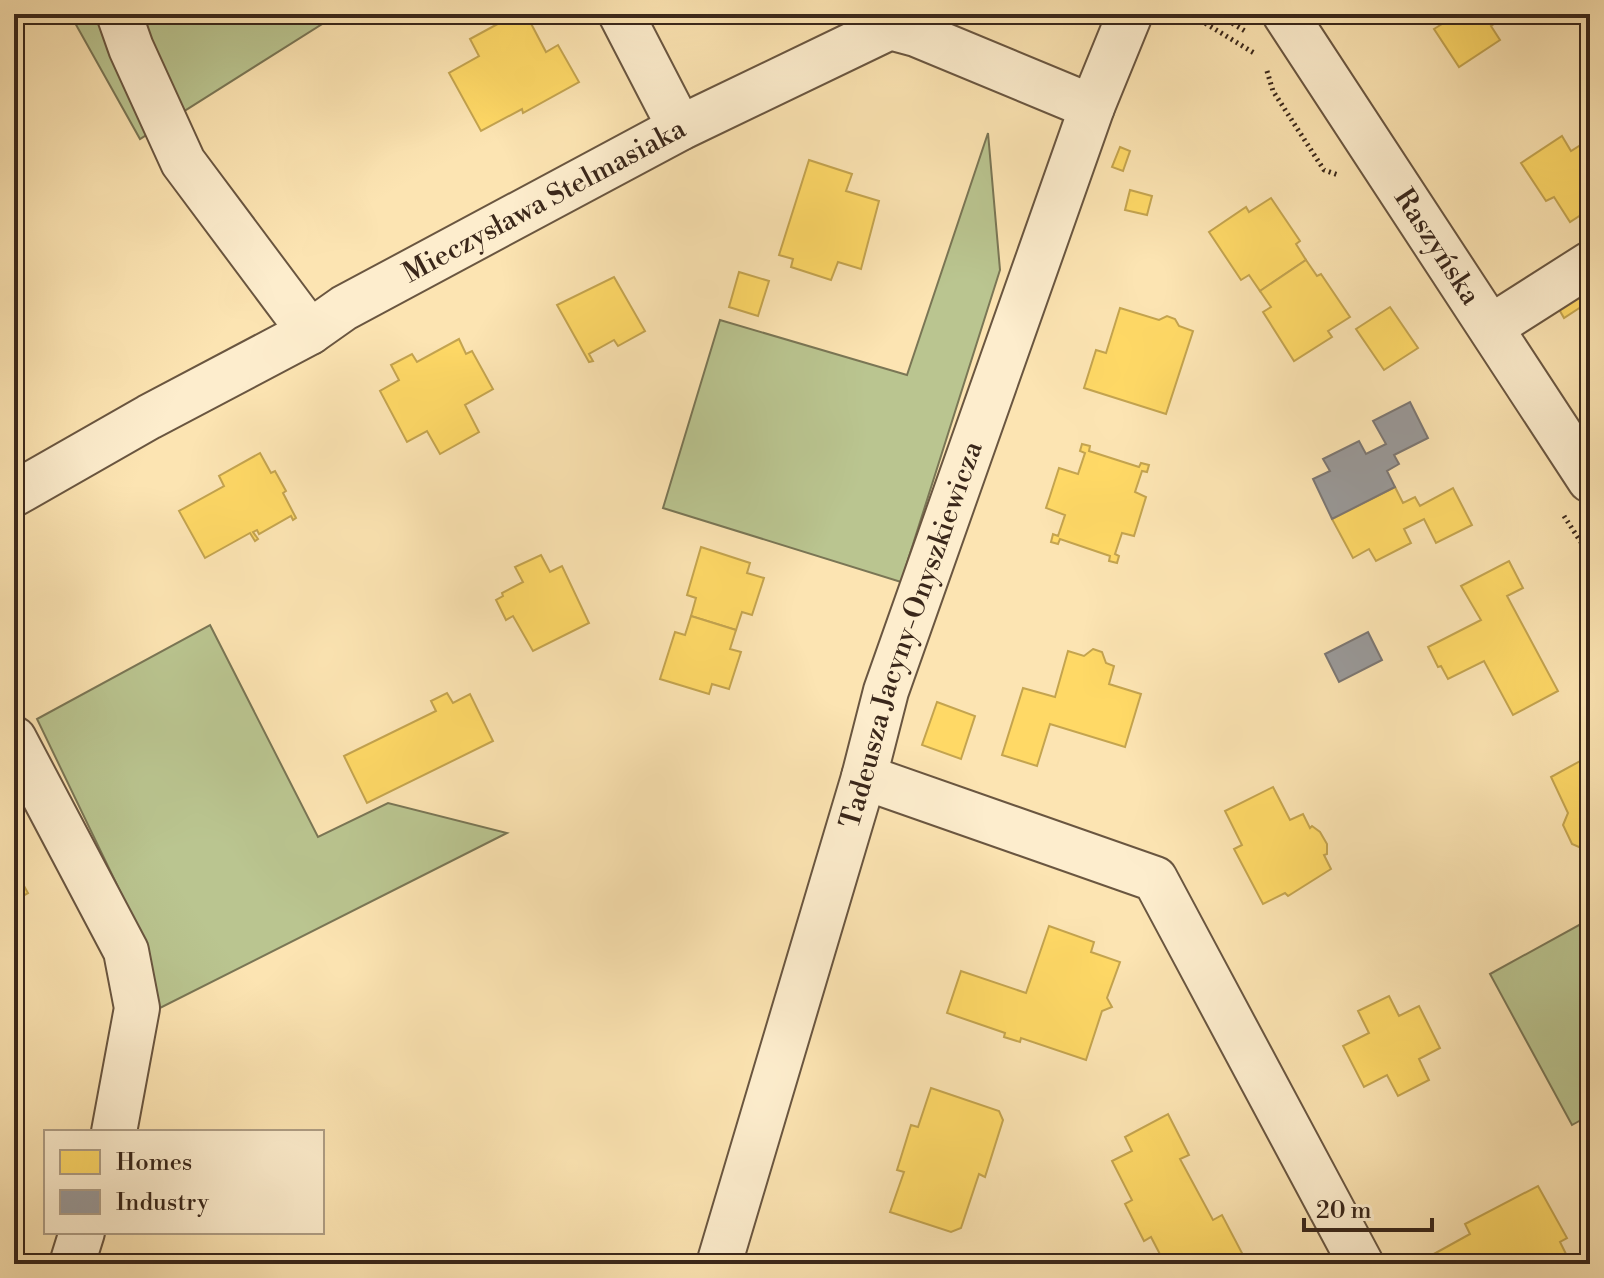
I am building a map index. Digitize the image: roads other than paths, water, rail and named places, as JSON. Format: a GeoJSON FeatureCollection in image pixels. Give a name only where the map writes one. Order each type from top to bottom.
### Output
{"type":"FeatureCollection","features":[{"type":"Feature","properties":{"kind":"street"},"geometry":{"type":"LineString","coordinates":[[119,14],[131,48],[183,162],[310,332]]}},
{"type":"Feature","properties":{"kind":"street"},"geometry":{"type":"LineString","coordinates":[[621,14],[680,128]]}},
{"type":"Feature","properties":{"kind":"street","name":"Tadeusza Jacyny-Onyszkiewicza"},"geometry":{"type":"LineString","coordinates":[[719,1264],[864,777],[886,691],[1092,107],[1130,14]]}},
{"type":"Feature","properties":{"kind":"street","name":"Raszyńska"},"geometry":{"type":"LineString","coordinates":[[1285,14],[1590,480]]}},
{"type":"Feature","properties":{"kind":"street","name":"Mieczysława Stelmasiaka"},"geometry":{"type":"LineString","coordinates":[[14,494],[149,417],[310,332],[344,308],[680,128],[890,27],[916,34],[1092,107]]}},
{"type":"Feature","properties":{"kind":"street"},"geometry":{"type":"LineString","coordinates":[[1491,327],[1590,264]]}},
{"type":"Feature","properties":{"kind":"street"},"geometry":{"type":"LineString","coordinates":[[14,739],[126,951],[137,1008],[114,1130]]}},
{"type":"Feature","properties":{"kind":"street"},"geometry":{"type":"LineString","coordinates":[[864,777],[1155,879],[1361,1264]]}},
{"type":"Feature","properties":{"kind":"street"},"geometry":{"type":"LineString","coordinates":[[72,1264],[81,1234]]}}]}
